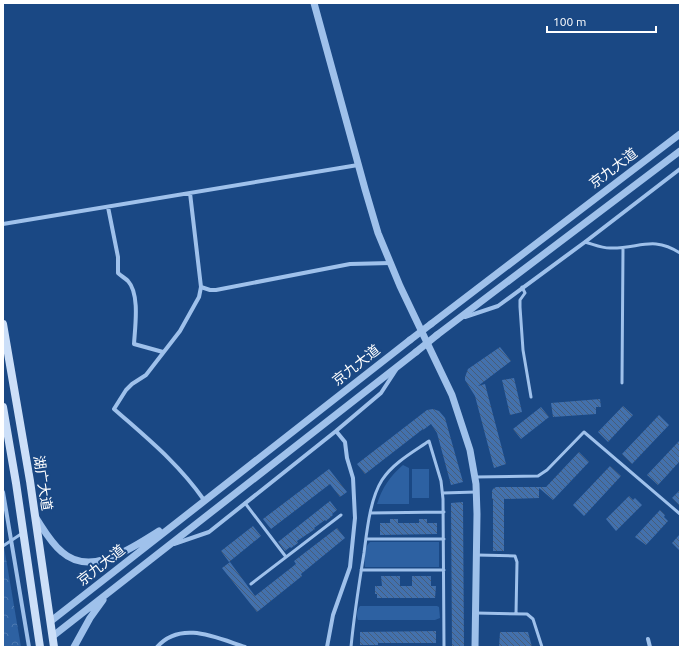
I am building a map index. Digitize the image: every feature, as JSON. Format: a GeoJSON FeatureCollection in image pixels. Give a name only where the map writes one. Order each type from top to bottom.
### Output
{"type":"FeatureCollection","features":[{"type":"Feature","properties":{"kind":"main road","name":"湖广大道"},"geometry":{"type":"LineString","coordinates":[[3,324],[36,518],[54,647]]}},
{"type":"Feature","properties":{"kind":"main road","name":"湖广大道"},"geometry":{"type":"LineString","coordinates":[[3,407],[40,647]]}},
{"type":"Feature","properties":{"kind":"street"},"geometry":{"type":"LineString","coordinates":[[314,3],[378,233],[390,264],[452,395],[470,450],[475,477],[478,514],[475,647]]}},
{"type":"Feature","properties":{"kind":"street","name":"京九大道"},"geometry":{"type":"LineString","coordinates":[[51,621],[410,340],[680,134]]}},
{"type":"Feature","properties":{"kind":"street","name":"京九大道"},"geometry":{"type":"LineString","coordinates":[[53,636],[437,335],[680,151]]}},
{"type":"Feature","properties":{"kind":"street"},"geometry":{"type":"LineString","coordinates":[[3,224],[358,165]]}},
{"type":"Feature","properties":{"kind":"street"},"geometry":{"type":"LineString","coordinates":[[459,319],[498,306],[680,169]]}},
{"type":"Feature","properties":{"kind":"street"},"geometry":{"type":"LineString","coordinates":[[190,193],[201,287],[199,297],[180,331],[146,375],[126,390],[114,409],[164,452],[190,481],[204,500]]}},
{"type":"Feature","properties":{"kind":"street"},"geometry":{"type":"LineString","coordinates":[[108,207],[118,257],[118,273],[128,281],[133,291],[136,311],[134,344],[163,352]]}},
{"type":"Feature","properties":{"kind":"street"},"geometry":{"type":"LineString","coordinates":[[201,287],[216,290],[350,264],[390,264]]}},
{"type":"Feature","properties":{"kind":"street"},"geometry":{"type":"LineString","coordinates":[[166,547],[209,532],[336,431],[381,393],[401,363]]}},
{"type":"Feature","properties":{"kind":"street"},"geometry":{"type":"LineString","coordinates":[[327,647],[333,615],[350,567],[355,518],[353,478],[347,458],[345,442],[336,431]]}},
{"type":"Feature","properties":{"kind":"street"},"geometry":{"type":"LineString","coordinates":[[3,492],[29,647]]}},
{"type":"Feature","properties":{"kind":"street"},"geometry":{"type":"LineString","coordinates":[[36,518],[55,546],[63,554],[76,560],[98,562],[130,549],[187,514]]}},
{"type":"Feature","properties":{"kind":"street"},"geometry":{"type":"LineString","coordinates":[[74,647],[90,618],[113,588]]}},
{"type":"Feature","properties":{"kind":"street"},"geometry":{"type":"LineString","coordinates":[[157,647],[171,636],[194,632],[207,634],[244,647]]}},
{"type":"Feature","properties":{"kind":"street"},"geometry":{"type":"LineString","coordinates":[[648,639],[650,647]]}},
{"type":"Feature","properties":{"kind":"lane"},"geometry":{"type":"LineString","coordinates":[[585,242],[604,248],[622,248],[656,243],[668,246],[680,253]]}},
{"type":"Feature","properties":{"kind":"lane"},"geometry":{"type":"LineString","coordinates":[[622,248],[622,383]]}},
{"type":"Feature","properties":{"kind":"lane"},"geometry":{"type":"LineString","coordinates":[[522,287],[525,293],[520,300],[523,350],[531,397]]}},
{"type":"Feature","properties":{"kind":"lane"},"geometry":{"type":"LineString","coordinates":[[475,477],[538,476],[547,470],[584,432],[680,514]]}},
{"type":"Feature","properties":{"kind":"lane"},"geometry":{"type":"LineString","coordinates":[[352,647],[354,615],[370,513],[377,491],[383,479],[391,470],[429,441],[443,493],[444,647]]}},
{"type":"Feature","properties":{"kind":"lane"},"geometry":{"type":"LineString","coordinates":[[443,493],[476,492]]}},
{"type":"Feature","properties":{"kind":"lane"},"geometry":{"type":"LineString","coordinates":[[245,503],[286,557]]}},
{"type":"Feature","properties":{"kind":"lane"},"geometry":{"type":"LineString","coordinates":[[370,513],[444,512]]}},
{"type":"Feature","properties":{"kind":"lane"},"geometry":{"type":"LineString","coordinates":[[251,584],[341,515]]}},
{"type":"Feature","properties":{"kind":"lane"},"geometry":{"type":"LineString","coordinates":[[3,546],[23,532]]}},
{"type":"Feature","properties":{"kind":"lane"},"geometry":{"type":"LineString","coordinates":[[366,540],[444,539]]}},
{"type":"Feature","properties":{"kind":"lane"},"geometry":{"type":"LineString","coordinates":[[477,555],[515,556],[517,562],[516,614]]}},
{"type":"Feature","properties":{"kind":"lane"},"geometry":{"type":"LineString","coordinates":[[361,570],[444,570]]}},
{"type":"Feature","properties":{"kind":"lane"},"geometry":{"type":"LineString","coordinates":[[475,613],[527,614],[531,617],[542,647]]}},
{"type":"Feature","properties":{"kind":"green space"},"geometry":{"type":"Polygon","coordinates":[[[403,465],[409,468],[409,504],[377,504],[387,483],[394,473],[403,465]]]}},
{"type":"Feature","properties":{"kind":"green space"},"geometry":{"type":"Polygon","coordinates":[[[412,469],[429,469],[429,498],[412,498],[412,469]]]}},
{"type":"Feature","properties":{"kind":"green space"},"geometry":{"type":"Polygon","coordinates":[[[3,541],[21,647],[3,647],[3,541]]]}},
{"type":"Feature","properties":{"kind":"green space"},"geometry":{"type":"Polygon","coordinates":[[[370,542],[439,542],[439,567],[365,567],[366,550],[370,542]]]}},
{"type":"Feature","properties":{"kind":"green space"},"geometry":{"type":"Polygon","coordinates":[[[360,606],[437,606],[439,607],[440,618],[435,620],[358,620],[357,613],[360,606]]]}},
{"type":"Feature","properties":{"kind":"building"},"geometry":{"type":"Polygon","coordinates":[[[500,347],[511,361],[478,386],[485,384],[506,464],[494,468],[475,396],[465,380],[465,377],[468,369],[500,347]]]}},
{"type":"Feature","properties":{"kind":"building"},"geometry":{"type":"Polygon","coordinates":[[[514,378],[522,412],[510,415],[502,380],[514,378]]]}},
{"type":"Feature","properties":{"kind":"building"},"geometry":{"type":"Polygon","coordinates":[[[600,399],[601,407],[596,407],[596,414],[553,417],[551,403],[600,399]]]}},
{"type":"Feature","properties":{"kind":"building"},"geometry":{"type":"Polygon","coordinates":[[[623,406],[633,415],[608,442],[598,432],[623,406]]]}},
{"type":"Feature","properties":{"kind":"building"},"geometry":{"type":"Polygon","coordinates":[[[541,407],[549,417],[521,439],[513,429],[541,407]]]}},
{"type":"Feature","properties":{"kind":"building"},"geometry":{"type":"Polygon","coordinates":[[[433,409],[439,411],[445,418],[463,482],[451,485],[437,433],[431,424],[365,474],[357,464],[427,410],[433,409]]]}},
{"type":"Feature","properties":{"kind":"building"},"geometry":{"type":"Polygon","coordinates":[[[659,415],[669,425],[632,464],[622,454],[659,415]]]}},
{"type":"Feature","properties":{"kind":"building"},"geometry":{"type":"Polygon","coordinates":[[[680,440],[680,461],[658,485],[647,475],[680,440]]]}},
{"type":"Feature","properties":{"kind":"building"},"geometry":{"type":"Polygon","coordinates":[[[579,452],[589,462],[553,500],[539,488],[539,498],[504,499],[504,551],[493,551],[493,489],[496,487],[546,487],[579,452]]]}},
{"type":"Feature","properties":{"kind":"building"},"geometry":{"type":"Polygon","coordinates":[[[610,466],[621,476],[584,516],[573,505],[610,466]]]}},
{"type":"Feature","properties":{"kind":"building"},"geometry":{"type":"Polygon","coordinates":[[[329,469],[347,492],[340,497],[330,484],[271,529],[263,519],[329,469]]]}},
{"type":"Feature","properties":{"kind":"building"},"geometry":{"type":"Polygon","coordinates":[[[680,490],[680,506],[672,498],[680,490]]]}},
{"type":"Feature","properties":{"kind":"building"},"geometry":{"type":"Polygon","coordinates":[[[629,496],[633,500],[635,498],[642,505],[616,531],[606,519],[629,496]]]}},
{"type":"Feature","properties":{"kind":"building"},"geometry":{"type":"Polygon","coordinates":[[[330,501],[337,510],[332,514],[333,515],[297,541],[298,543],[285,551],[278,542],[330,501]]]}},
{"type":"Feature","properties":{"kind":"building"},"geometry":{"type":"Polygon","coordinates":[[[463,502],[464,647],[452,647],[451,503],[463,502]]]}},
{"type":"Feature","properties":{"kind":"building"},"geometry":{"type":"Polygon","coordinates":[[[660,510],[668,521],[646,545],[635,537],[660,510]]]}},
{"type":"Feature","properties":{"kind":"building"},"geometry":{"type":"Polygon","coordinates":[[[390,519],[398,519],[398,523],[419,523],[419,519],[427,519],[427,523],[437,523],[437,534],[380,535],[380,523],[390,523],[390,519]]]}},
{"type":"Feature","properties":{"kind":"building"},"geometry":{"type":"Polygon","coordinates":[[[253,526],[261,536],[229,562],[221,551],[253,526]]]}},
{"type":"Feature","properties":{"kind":"building"},"geometry":{"type":"Polygon","coordinates":[[[337,528],[345,538],[301,574],[302,576],[257,612],[222,568],[230,562],[255,596],[296,564],[294,561],[337,528]]]}},
{"type":"Feature","properties":{"kind":"building"},"geometry":{"type":"Polygon","coordinates":[[[680,534],[680,551],[672,543],[680,534]]]}},
{"type":"Feature","properties":{"kind":"building"},"geometry":{"type":"Polygon","coordinates":[[[381,576],[400,576],[400,586],[412,586],[412,576],[431,576],[431,586],[436,586],[435,598],[377,598],[377,594],[375,594],[375,586],[382,586],[381,576]]]}},
{"type":"Feature","properties":{"kind":"building"},"geometry":{"type":"Polygon","coordinates":[[[436,631],[436,643],[378,643],[378,645],[360,645],[360,632],[436,631]]]}},
{"type":"Feature","properties":{"kind":"building"},"geometry":{"type":"Polygon","coordinates":[[[500,632],[528,632],[532,647],[499,647],[500,632]]]}}]}
